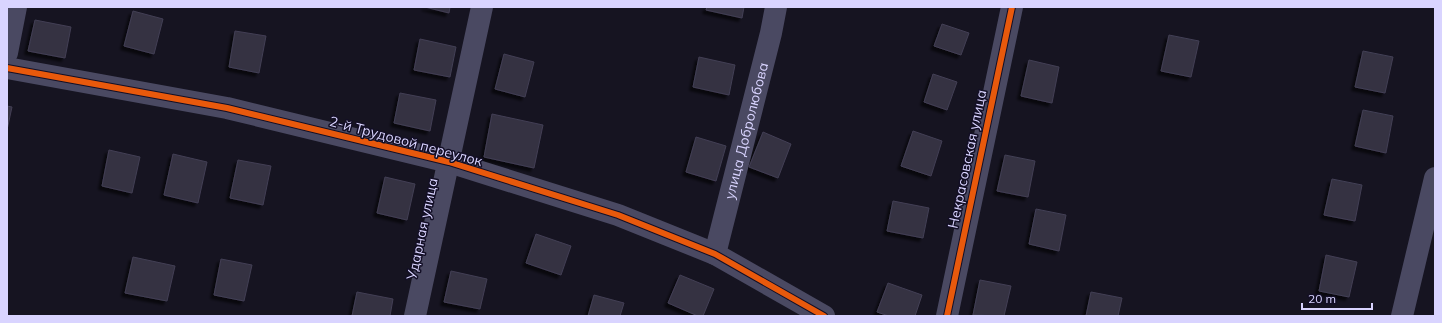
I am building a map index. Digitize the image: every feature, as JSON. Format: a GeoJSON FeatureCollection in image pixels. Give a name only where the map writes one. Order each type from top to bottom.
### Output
{"type":"FeatureCollection","features":[{"type":"Feature","properties":{"kind":"street"},"geometry":{"type":"LineString","coordinates":[[7,53],[16,7]]}},
{"type":"Feature","properties":{"kind":"street","name":"Ударная улица"},"geometry":{"type":"LineString","coordinates":[[415,316],[482,7]]}},
{"type":"Feature","properties":{"kind":"street","name":"улица Добролюбова"},"geometry":{"type":"LineString","coordinates":[[715,254],[771,33],[776,7]]}},
{"type":"Feature","properties":{"kind":"street","name":"Некрасовская улица"},"geometry":{"type":"LineString","coordinates":[[947,316],[1012,7]]}},
{"type":"Feature","properties":{"kind":"street","name":"2-й Трудовой переулок"},"geometry":{"type":"LineString","coordinates":[[7,68],[227,108],[448,162],[618,215],[715,254],[824,316]]}},
{"type":"Feature","properties":{"kind":"street"},"geometry":{"type":"LineString","coordinates":[[1402,316],[1435,178]]}},
{"type":"Feature","properties":{"kind":"building"},"geometry":{"type":"Polygon","coordinates":[[[425,7],[450,7],[449,13],[425,7]]]}},
{"type":"Feature","properties":{"kind":"building"},"geometry":{"type":"Polygon","coordinates":[[[707,7],[744,7],[742,18],[706,10],[707,7]]]}},
{"type":"Feature","properties":{"kind":"building"},"geometry":{"type":"Polygon","coordinates":[[[133,11],[163,19],[154,54],[124,46],[133,11]]]}},
{"type":"Feature","properties":{"kind":"building"},"geometry":{"type":"Polygon","coordinates":[[[35,20],[71,27],[65,58],[28,51],[35,20]]]}},
{"type":"Feature","properties":{"kind":"building"},"geometry":{"type":"Polygon","coordinates":[[[942,24],[969,33],[961,55],[934,46],[942,24]]]}},
{"type":"Feature","properties":{"kind":"building"},"geometry":{"type":"Polygon","coordinates":[[[235,31],[266,36],[259,73],[229,67],[235,31]]]}},
{"type":"Feature","properties":{"kind":"building"},"geometry":{"type":"Polygon","coordinates":[[[1169,35],[1199,41],[1191,77],[1161,71],[1169,35]]]}},
{"type":"Feature","properties":{"kind":"building"},"geometry":{"type":"Polygon","coordinates":[[[420,39],[456,47],[450,77],[414,70],[420,39]]]}},
{"type":"Feature","properties":{"kind":"building"},"geometry":{"type":"Polygon","coordinates":[[[1363,51],[1393,57],[1385,93],[1355,87],[1363,51]]]}},
{"type":"Feature","properties":{"kind":"building"},"geometry":{"type":"Polygon","coordinates":[[[504,54],[534,62],[525,97],[495,89],[504,54]]]}},
{"type":"Feature","properties":{"kind":"building"},"geometry":{"type":"Polygon","coordinates":[[[699,57],[735,65],[729,95],[693,87],[699,57]]]}},
{"type":"Feature","properties":{"kind":"building"},"geometry":{"type":"Polygon","coordinates":[[[1029,60],[1059,67],[1052,103],[1021,96],[1029,60]]]}},
{"type":"Feature","properties":{"kind":"building"},"geometry":{"type":"Polygon","coordinates":[[[933,74],[957,82],[947,110],[924,102],[933,74]]]}},
{"type":"Feature","properties":{"kind":"building"},"geometry":{"type":"Polygon","coordinates":[[[400,93],[436,100],[430,131],[394,123],[400,93]]]}},
{"type":"Feature","properties":{"kind":"building"},"geometry":{"type":"Polygon","coordinates":[[[7,106],[12,107],[7,130],[7,106]]]}},
{"type":"Feature","properties":{"kind":"building"},"geometry":{"type":"Polygon","coordinates":[[[1363,110],[1393,116],[1386,153],[1355,146],[1363,110]]]}},
{"type":"Feature","properties":{"kind":"building"},"geometry":{"type":"Polygon","coordinates":[[[492,114],[543,125],[534,168],[484,157],[492,114]]]}},
{"type":"Feature","properties":{"kind":"building"},"geometry":{"type":"Polygon","coordinates":[[[913,131],[942,141],[931,176],[901,166],[913,131]]]}},
{"type":"Feature","properties":{"kind":"building"},"geometry":{"type":"Polygon","coordinates":[[[763,132],[791,144],[778,178],[749,167],[763,132]]]}},
{"type":"Feature","properties":{"kind":"building"},"geometry":{"type":"Polygon","coordinates":[[[696,137],[726,146],[716,181],[686,172],[696,137]]]}},
{"type":"Feature","properties":{"kind":"building"},"geometry":{"type":"Polygon","coordinates":[[[109,150],[140,157],[132,193],[102,186],[109,150]]]}},
{"type":"Feature","properties":{"kind":"building"},"geometry":{"type":"Polygon","coordinates":[[[173,154],[207,162],[198,203],[164,195],[173,154]]]}},
{"type":"Feature","properties":{"kind":"building"},"geometry":{"type":"Polygon","coordinates":[[[1005,155],[1035,161],[1028,197],[997,191],[1005,155]]]}},
{"type":"Feature","properties":{"kind":"building"},"geometry":{"type":"Polygon","coordinates":[[[238,160],[271,166],[263,205],[230,198],[238,160]]]}},
{"type":"Feature","properties":{"kind":"building"},"geometry":{"type":"Polygon","coordinates":[[[385,177],[415,184],[407,220],[377,213],[385,177]]]}},
{"type":"Feature","properties":{"kind":"building"},"geometry":{"type":"Polygon","coordinates":[[[1332,179],[1362,185],[1355,221],[1324,215],[1332,179]]]}},
{"type":"Feature","properties":{"kind":"building"},"geometry":{"type":"Polygon","coordinates":[[[893,201],[929,208],[923,238],[887,231],[893,201]]]}},
{"type":"Feature","properties":{"kind":"building"},"geometry":{"type":"Polygon","coordinates":[[[1036,209],[1066,215],[1059,251],[1029,244],[1036,209]]]}},
{"type":"Feature","properties":{"kind":"building"},"geometry":{"type":"Polygon","coordinates":[[[536,234],[571,246],[561,275],[526,263],[536,234]]]}},
{"type":"Feature","properties":{"kind":"building"},"geometry":{"type":"Polygon","coordinates":[[[1326,255],[1357,262],[1349,297],[1319,291],[1326,255]]]}},
{"type":"Feature","properties":{"kind":"building"},"geometry":{"type":"Polygon","coordinates":[[[133,257],[175,266],[167,301],[125,293],[133,257]]]}},
{"type":"Feature","properties":{"kind":"building"},"geometry":{"type":"Polygon","coordinates":[[[221,259],[252,265],[244,301],[214,295],[221,259]]]}},
{"type":"Feature","properties":{"kind":"building"},"geometry":{"type":"Polygon","coordinates":[[[451,271],[487,279],[480,309],[444,302],[451,271]]]}},
{"type":"Feature","properties":{"kind":"building"},"geometry":{"type":"Polygon","coordinates":[[[680,275],[714,289],[703,316],[698,316],[668,303],[680,275]]]}},
{"type":"Feature","properties":{"kind":"building"},"geometry":{"type":"Polygon","coordinates":[[[980,280],[1011,286],[1004,316],[973,315],[980,280]]]}},
{"type":"Feature","properties":{"kind":"building"},"geometry":{"type":"Polygon","coordinates":[[[888,283],[922,295],[915,316],[889,316],[877,312],[888,283]]]}},
{"type":"Feature","properties":{"kind":"building"},"geometry":{"type":"Polygon","coordinates":[[[357,292],[393,299],[390,316],[352,316],[357,292]]]}},
{"type":"Feature","properties":{"kind":"building"},"geometry":{"type":"Polygon","coordinates":[[[1091,292],[1122,298],[1118,316],[1086,316],[1091,292]]]}},
{"type":"Feature","properties":{"kind":"building"},"geometry":{"type":"Polygon","coordinates":[[[594,295],[624,303],[620,316],[588,316],[594,295]]]}},
{"type":"Feature","properties":{"kind":"cycle path"},"geometry":{"type":"LineString","coordinates":[[947,316],[1012,7]]}},
{"type":"Feature","properties":{"kind":"cycle path"},"geometry":{"type":"LineString","coordinates":[[7,68],[227,108],[449,162],[618,215],[715,254],[824,316]]}}]}
